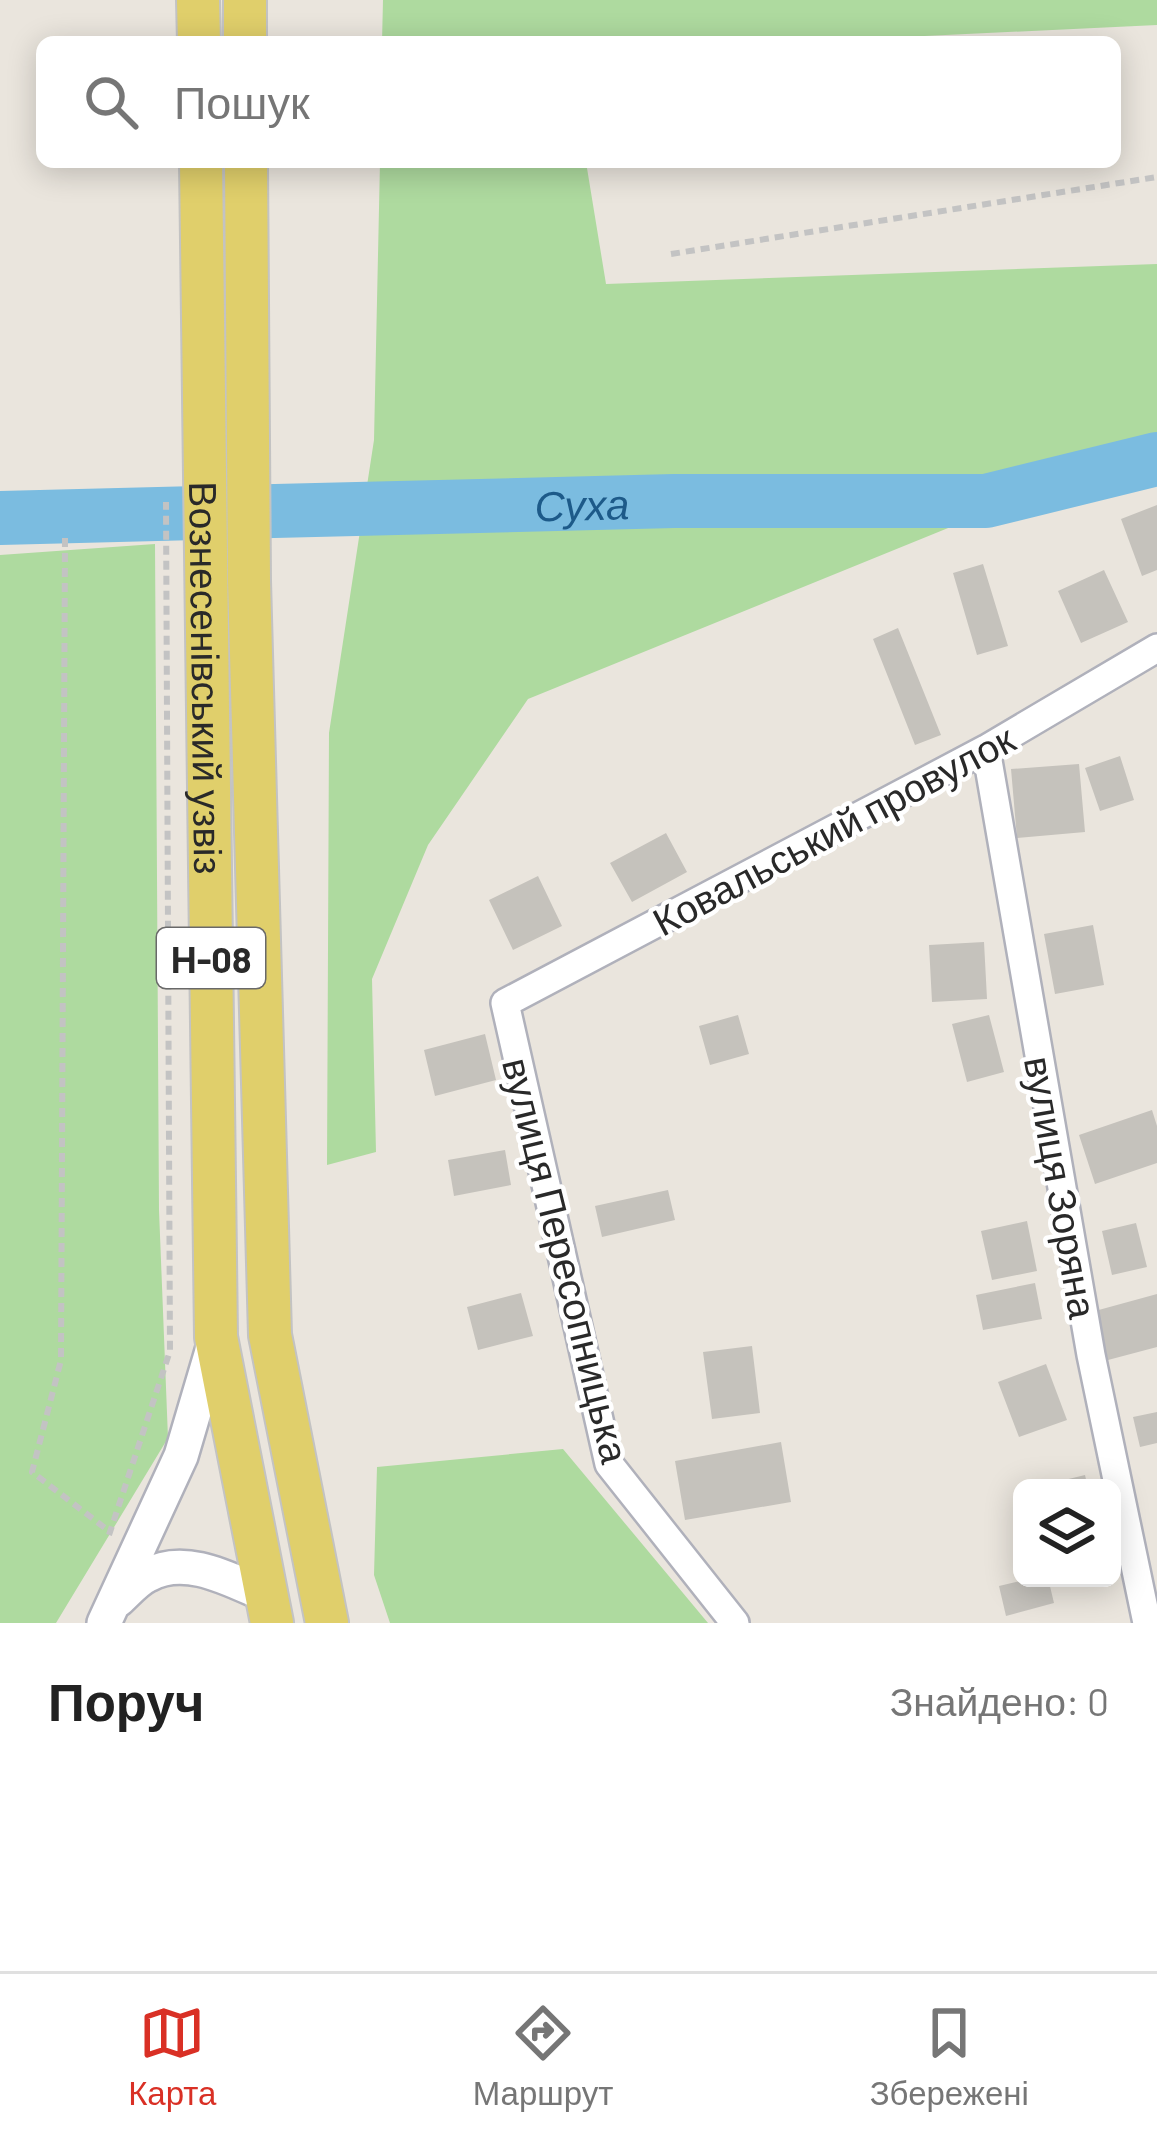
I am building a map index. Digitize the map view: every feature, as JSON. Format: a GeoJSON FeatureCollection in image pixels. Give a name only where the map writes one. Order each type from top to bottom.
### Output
{"type":"FeatureCollection","features":[{"type":"Feature","properties":{"kind":"main road"},"geometry":{"type":"LineString","coordinates":[[198,0],[199,36]]}},
{"type":"Feature","properties":{"kind":"main road"},"geometry":{"type":"LineString","coordinates":[[245,0],[245,36]]}},
{"type":"Feature","properties":{"kind":"main road","name":"Вознесенівський узвіз"},"geometry":{"type":"LineString","coordinates":[[201,168],[205,439],[186,580],[216,1337]]}},
{"type":"Feature","properties":{"kind":"main road","name":"Вознесенівський узвіз"},"geometry":{"type":"LineString","coordinates":[[246,168],[249,581],[270,1335],[327,1623]]}},
{"type":"Feature","properties":{"kind":"main road","name":"Н-08"},"geometry":{"type":"LineString","coordinates":[[216,1337],[269,1609]]}},
{"type":"Feature","properties":{"kind":"street","name":"Ковальський провулок"},"geometry":{"type":"LineString","coordinates":[[505,1003],[986,749],[1157,648]]}},
{"type":"Feature","properties":{"kind":"street","name":"вулиця Зоряна"},"geometry":{"type":"LineString","coordinates":[[986,749],[1090,1355],[1147,1623]]}},
{"type":"Feature","properties":{"kind":"street","name":"вулиця Пересопницька"},"geometry":{"type":"LineString","coordinates":[[505,1003],[609,1464],[735,1623]]}},
{"type":"Feature","properties":{"kind":"street"},"geometry":{"type":"LineString","coordinates":[[111,1612],[181,1456],[216,1337]]}},
{"type":"Feature","properties":{"kind":"street"},"geometry":{"type":"LineString","coordinates":[[111,1612],[148,1574],[182,1567],[218,1574],[269,1609]]}},
{"type":"Feature","properties":{"kind":"path"},"geometry":{"type":"LineString","coordinates":[[671,254],[1157,177]]}},
{"type":"Feature","properties":{"kind":"path"},"geometry":{"type":"LineString","coordinates":[[166,488],[186,580],[170,1351]]}},
{"type":"Feature","properties":{"kind":"path"},"geometry":{"type":"LineString","coordinates":[[64,538],[61,1360],[32,1472],[109,1531]]}},
{"type":"Feature","properties":{"kind":"green space"},"geometry":{"type":"Polygon","coordinates":[[[383,0],[1157,0],[1157,25],[926,36],[382,36],[383,0]]]}},
{"type":"Feature","properties":{"kind":"green space"},"geometry":{"type":"Polygon","coordinates":[[[380,168],[587,168],[606,284],[1157,264],[1157,443],[528,699],[428,845],[372,979],[376,1152],[327,1165],[329,733],[374,440],[380,168]]]}},
{"type":"Feature","properties":{"kind":"green space"},"geometry":{"type":"Polygon","coordinates":[[[155,544],[159,1210],[168,1438],[56,1623],[0,1623],[0,555],[155,544]]]}},
{"type":"Feature","properties":{"kind":"green space"},"geometry":{"type":"Polygon","coordinates":[[[563,1449],[708,1623],[390,1623],[374,1575],[377,1467],[563,1449]]]}},
{"type":"Feature","properties":{"kind":"building"},"geometry":{"type":"Polygon","coordinates":[[[1157,505],[1157,570],[1142,576],[1121,519],[1157,505]]]}},
{"type":"Feature","properties":{"kind":"building"},"geometry":{"type":"Polygon","coordinates":[[[983,564],[1008,646],[977,655],[953,573],[983,564]]]}},
{"type":"Feature","properties":{"kind":"building"},"geometry":{"type":"Polygon","coordinates":[[[1104,570],[1128,622],[1081,643],[1058,591],[1104,570]]]}},
{"type":"Feature","properties":{"kind":"building"},"geometry":{"type":"Polygon","coordinates":[[[898,628],[941,735],[915,745],[873,639],[898,628]]]}},
{"type":"Feature","properties":{"kind":"building"},"geometry":{"type":"Polygon","coordinates":[[[1120,756],[1134,800],[1100,811],[1085,768],[1120,756]]]}},
{"type":"Feature","properties":{"kind":"building"},"geometry":{"type":"Polygon","coordinates":[[[1079,764],[1085,832],[1017,838],[1011,769],[1079,764]]]}},
{"type":"Feature","properties":{"kind":"building"},"geometry":{"type":"Polygon","coordinates":[[[666,833],[687,872],[632,902],[610,863],[666,833]]]}},
{"type":"Feature","properties":{"kind":"building"},"geometry":{"type":"Polygon","coordinates":[[[538,876],[562,926],[513,950],[489,900],[538,876]]]}},
{"type":"Feature","properties":{"kind":"building"},"geometry":{"type":"Polygon","coordinates":[[[1093,925],[1104,985],[1055,994],[1044,934],[1093,925]]]}},
{"type":"Feature","properties":{"kind":"building"},"geometry":{"type":"Polygon","coordinates":[[[984,942],[987,999],[932,1002],[929,945],[984,942]]]}},
{"type":"Feature","properties":{"kind":"building"},"geometry":{"type":"Polygon","coordinates":[[[738,1015],[749,1054],[710,1065],[699,1026],[738,1015]]]}},
{"type":"Feature","properties":{"kind":"building"},"geometry":{"type":"Polygon","coordinates":[[[989,1015],[1004,1072],[967,1082],[952,1024],[989,1015]]]}},
{"type":"Feature","properties":{"kind":"building"},"geometry":{"type":"Polygon","coordinates":[[[485,1034],[496,1080],[435,1096],[424,1050],[485,1034]]]}},
{"type":"Feature","properties":{"kind":"building"},"geometry":{"type":"Polygon","coordinates":[[[1152,1110],[1157,1163],[1095,1184],[1079,1135],[1152,1110]]]}},
{"type":"Feature","properties":{"kind":"building"},"geometry":{"type":"Polygon","coordinates":[[[505,1150],[511,1185],[454,1196],[448,1160],[505,1150]]]}},
{"type":"Feature","properties":{"kind":"building"},"geometry":{"type":"Polygon","coordinates":[[[668,1190],[675,1220],[602,1237],[595,1206],[668,1190]]]}},
{"type":"Feature","properties":{"kind":"building"},"geometry":{"type":"Polygon","coordinates":[[[1027,1221],[1037,1271],[992,1280],[981,1231],[1027,1221]]]}},
{"type":"Feature","properties":{"kind":"building"},"geometry":{"type":"Polygon","coordinates":[[[1136,1223],[1147,1267],[1112,1275],[1102,1231],[1136,1223]]]}},
{"type":"Feature","properties":{"kind":"building"},"geometry":{"type":"Polygon","coordinates":[[[1035,1283],[1042,1319],[983,1330],[976,1295],[1035,1283]]]}},
{"type":"Feature","properties":{"kind":"building"},"geometry":{"type":"Polygon","coordinates":[[[521,1293],[533,1336],[478,1350],[467,1307],[521,1293]]]}},
{"type":"Feature","properties":{"kind":"building"},"geometry":{"type":"Polygon","coordinates":[[[1157,1294],[1157,1347],[1108,1360],[1095,1311],[1157,1294]]]}},
{"type":"Feature","properties":{"kind":"building"},"geometry":{"type":"Polygon","coordinates":[[[752,1346],[760,1413],[712,1419],[703,1352],[752,1346]]]}},
{"type":"Feature","properties":{"kind":"building"},"geometry":{"type":"Polygon","coordinates":[[[1046,1364],[1067,1420],[1019,1437],[998,1382],[1046,1364]]]}},
{"type":"Feature","properties":{"kind":"building"},"geometry":{"type":"Polygon","coordinates":[[[1157,1412],[1157,1443],[1140,1447],[1133,1417],[1157,1412]]]}},
{"type":"Feature","properties":{"kind":"building"},"geometry":{"type":"Polygon","coordinates":[[[781,1442],[791,1502],[685,1520],[675,1461],[781,1442]]]}},
{"type":"Feature","properties":{"kind":"building"},"geometry":{"type":"Polygon","coordinates":[[[1013,1583],[1013,1587],[1050,1587],[1054,1603],[1006,1616],[999,1586],[1013,1583]]]}},
{"type":"Feature","properties":{"kind":"waterway","name":"Суха"},"geometry":{"type":"LineString","coordinates":[[0,518],[674,501],[986,501],[1157,459]]}}]}
